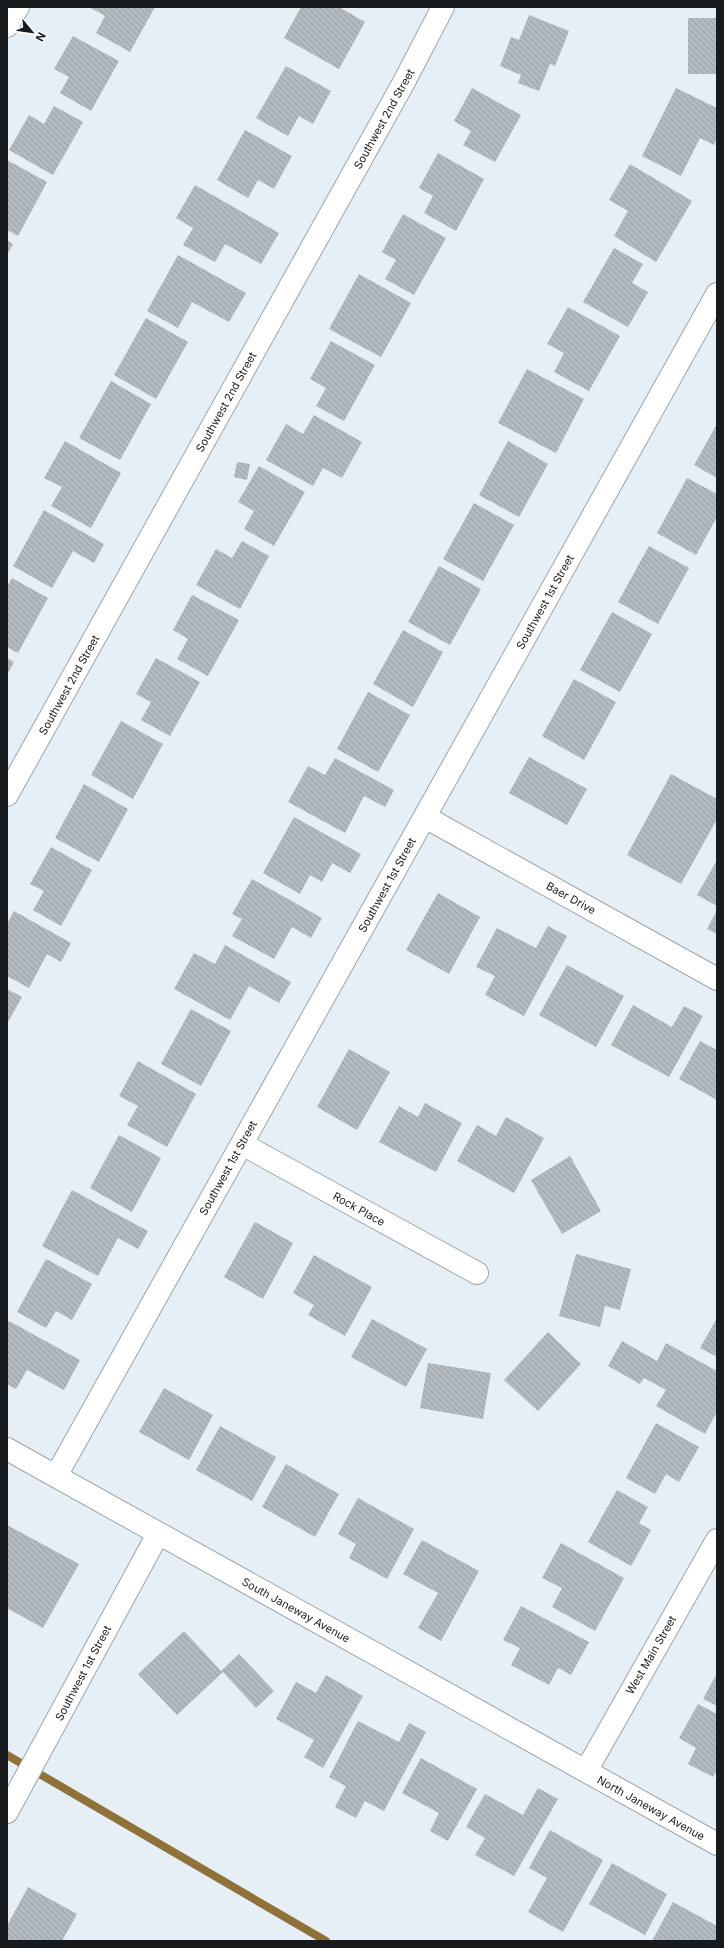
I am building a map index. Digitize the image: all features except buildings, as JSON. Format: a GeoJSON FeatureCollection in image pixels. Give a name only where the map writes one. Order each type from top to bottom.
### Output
{"type":"FeatureCollection","features":[{"type":"Feature","properties":{"kind":"street"},"geometry":{"type":"LineString","coordinates":[[7,26],[18,7]]}},
{"type":"Feature","properties":{"kind":"street","name":"Southwest 2nd Street"},"geometry":{"type":"LineString","coordinates":[[7,795],[434,28],[443,7]]}},
{"type":"Feature","properties":{"kind":"street","name":"Southwest 1st Street"},"geometry":{"type":"LineString","coordinates":[[56,1476],[717,294]]}},
{"type":"Feature","properties":{"kind":"street","name":"Baer Drive"},"geometry":{"type":"LineString","coordinates":[[425,817],[717,980]]}},
{"type":"Feature","properties":{"kind":"street","name":"Rock Place"},"geometry":{"type":"LineString","coordinates":[[242,1144],[477,1273]]}},
{"type":"Feature","properties":{"kind":"street","name":"South Janeway Avenue"},"geometry":{"type":"LineString","coordinates":[[7,1449],[586,1771]]}},
{"type":"Feature","properties":{"kind":"street","name":"Southwest 1st Street"},"geometry":{"type":"LineString","coordinates":[[10,1807],[158,1534]]}},
{"type":"Feature","properties":{"kind":"street","name":"West Main Street"},"geometry":{"type":"LineString","coordinates":[[586,1771],[717,1540]]}},
{"type":"Feature","properties":{"kind":"street","name":"North Janeway Avenue"},"geometry":{"type":"LineString","coordinates":[[586,1771],[717,1844]]}},
{"type":"Feature","properties":{"kind":"waterway"},"geometry":{"type":"LineString","coordinates":[[7,1755],[326,1941]]}}]}
